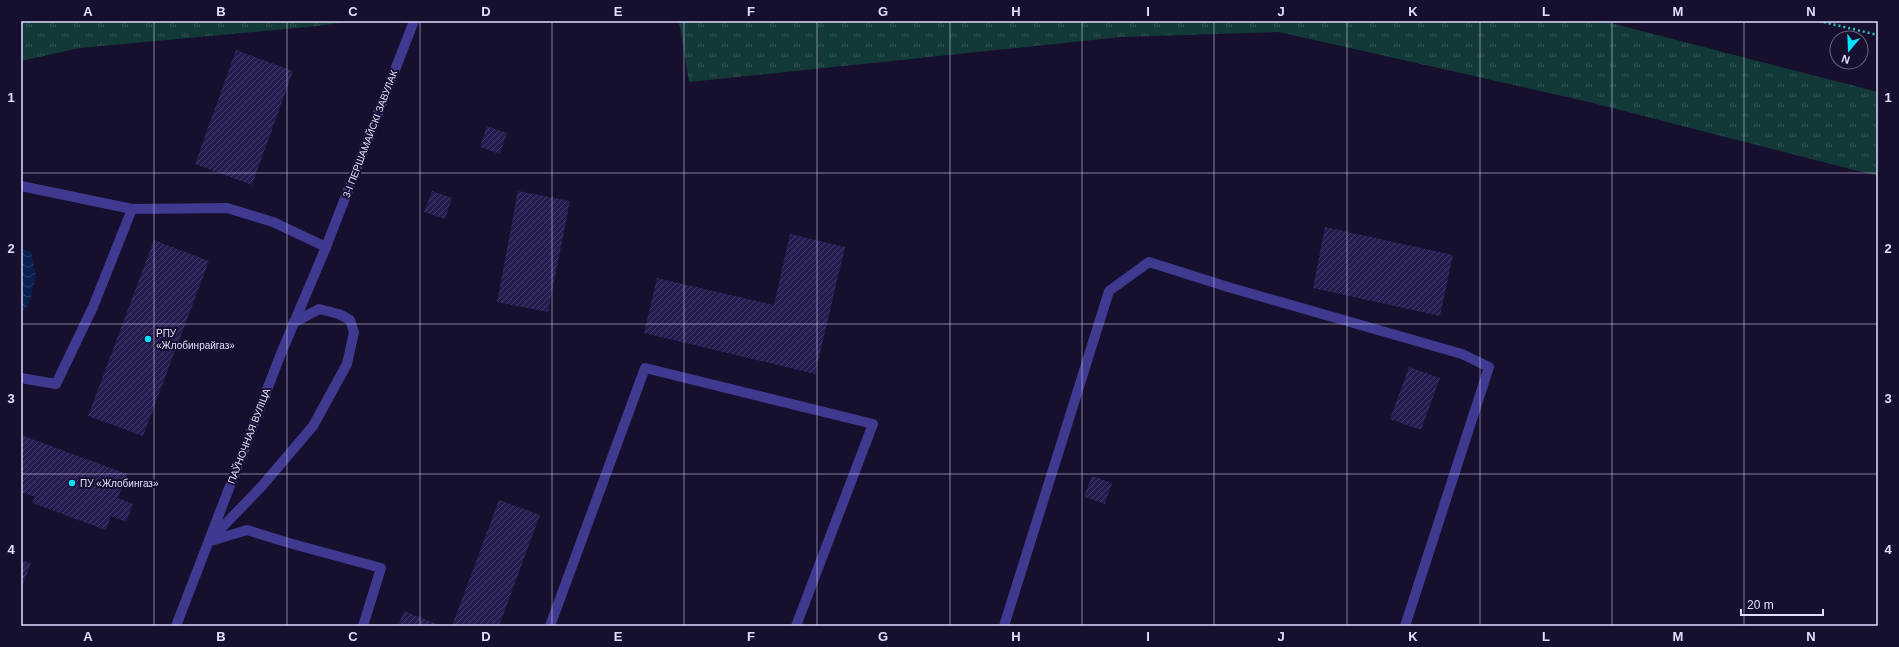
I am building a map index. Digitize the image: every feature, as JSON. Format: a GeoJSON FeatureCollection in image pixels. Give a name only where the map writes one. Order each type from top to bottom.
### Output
{"type":"FeatureCollection","features":[{"type":"Feature","properties":{"kind":"street","name":"3-І ПЕРШАМАЙСКІ ЗАВУЛАК"},"geometry":{"type":"LineString","coordinates":[[326,247],[414,21]]}},
{"type":"Feature","properties":{"kind":"street"},"geometry":{"type":"LineString","coordinates":[[21,186],[132,209],[227,208],[273,222],[326,247]]}},
{"type":"Feature","properties":{"kind":"street"},"geometry":{"type":"LineString","coordinates":[[21,378],[56,384],[93,307],[132,209]]}},
{"type":"Feature","properties":{"kind":"street","name":"ПАЎНОЧНАЯ ВУЛІЦА"},"geometry":{"type":"LineString","coordinates":[[176,626],[293,323],[326,247]]}},
{"type":"Feature","properties":{"kind":"street"},"geometry":{"type":"LineString","coordinates":[[1004,626],[1109,291],[1150,262],[1228,287],[1462,354],[1489,367],[1405,626]]}},
{"type":"Feature","properties":{"kind":"street"},"geometry":{"type":"LineString","coordinates":[[209,541],[262,486],[313,426],[347,364],[354,332],[350,320],[338,314],[319,309],[293,323]]}},
{"type":"Feature","properties":{"kind":"street"},"geometry":{"type":"LineString","coordinates":[[550,626],[645,368],[873,424],[796,626]]}},
{"type":"Feature","properties":{"kind":"street"},"geometry":{"type":"LineString","coordinates":[[209,541],[247,530],[381,568],[363,626]]}},
{"type":"Feature","properties":{"kind":"path"},"geometry":{"type":"LineString","coordinates":[[1819,21],[1878,36]]}},
{"type":"Feature","properties":{"kind":"green space"},"geometry":{"type":"Polygon","coordinates":[[[21,21],[352,21],[318,26],[80,48],[21,61],[21,21]]]}},
{"type":"Feature","properties":{"kind":"green space"},"geometry":{"type":"Polygon","coordinates":[[[679,21],[1603,21],[1878,92],[1878,176],[1589,102],[1279,32],[1122,37],[689,82],[679,21]]]}},
{"type":"Feature","properties":{"kind":"water"},"geometry":{"type":"Polygon","coordinates":[[[21,248],[31,252],[36,276],[29,303],[21,314],[21,248]]]}},
{"type":"Feature","properties":{"kind":"building"},"geometry":{"type":"Polygon","coordinates":[[[236,50],[293,71],[252,185],[195,164],[236,50]]]}},
{"type":"Feature","properties":{"kind":"building"},"geometry":{"type":"Polygon","coordinates":[[[487,126],[507,133],[500,154],[480,147],[487,126]]]}},
{"type":"Feature","properties":{"kind":"building"},"geometry":{"type":"Polygon","coordinates":[[[432,191],[452,198],[445,219],[424,212],[432,191]]]}},
{"type":"Feature","properties":{"kind":"building"},"geometry":{"type":"Polygon","coordinates":[[[518,191],[570,201],[548,312],[497,302],[518,191]]]}},
{"type":"Feature","properties":{"kind":"building"},"geometry":{"type":"Polygon","coordinates":[[[1325,227],[1453,255],[1440,316],[1313,288],[1325,227]]]}},
{"type":"Feature","properties":{"kind":"building"},"geometry":{"type":"Polygon","coordinates":[[[790,234],[845,247],[815,374],[644,333],[657,278],[774,305],[790,234]]]}},
{"type":"Feature","properties":{"kind":"building","name":"РПУ «Жлобинрайгаз»"},"geometry":{"type":"Polygon","coordinates":[[[154,240],[209,261],[143,436],[88,416],[154,240]]]}},
{"type":"Feature","properties":{"kind":"building"},"geometry":{"type":"Polygon","coordinates":[[[1409,367],[1440,378],[1421,430],[1390,419],[1409,367]]]}},
{"type":"Feature","properties":{"kind":"building","name":"ПУ «Жлобингаз»"},"geometry":{"type":"Polygon","coordinates":[[[21,435],[127,474],[118,498],[133,504],[126,522],[111,516],[106,530],[32,503],[35,497],[21,492],[21,435]]]}},
{"type":"Feature","properties":{"kind":"building"},"geometry":{"type":"Polygon","coordinates":[[[1092,476],[1112,483],[1105,504],[1084,497],[1092,476]]]}},
{"type":"Feature","properties":{"kind":"building"},"geometry":{"type":"Polygon","coordinates":[[[499,500],[540,515],[499,626],[452,626],[499,500]]]}},
{"type":"Feature","properties":{"kind":"building"},"geometry":{"type":"Polygon","coordinates":[[[21,560],[31,563],[21,589],[21,560]]]}},
{"type":"Feature","properties":{"kind":"building"},"geometry":{"type":"Polygon","coordinates":[[[404,611],[442,626],[398,626],[404,611]]]}},
{"type":"Feature","properties":{"kind":"place","name":"РПУ «Жлобинрайгаз»"},"geometry":{"type":"Point","coordinates":[148,339]}},
{"type":"Feature","properties":{"kind":"place","name":"ПУ «Жлобингаз»"},"geometry":{"type":"Point","coordinates":[72,483]}}]}
